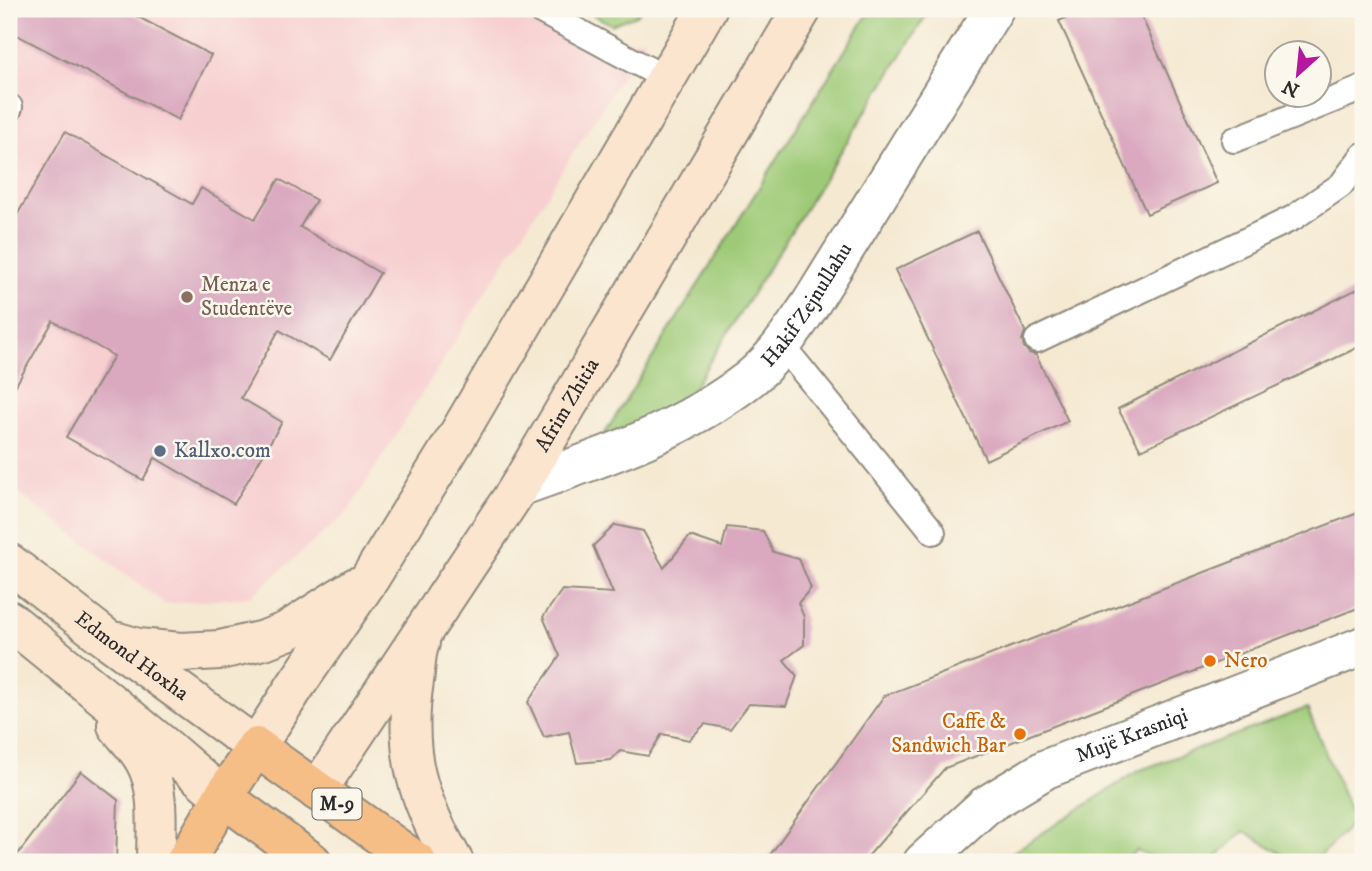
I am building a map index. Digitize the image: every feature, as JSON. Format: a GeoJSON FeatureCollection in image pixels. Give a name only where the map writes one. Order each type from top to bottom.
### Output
{"type":"FeatureCollection","features":[{"type":"Feature","properties":{"kind":"main road"},"geometry":{"type":"LineString","coordinates":[[185,862],[290,692],[370,578],[455,440],[707,9]]}},
{"type":"Feature","properties":{"kind":"main road","name":"Afrim Zhitia"},"geometry":{"type":"LineString","coordinates":[[317,791],[519,487],[802,9]]}},
{"type":"Feature","properties":{"kind":"main road","name":"Edmond Hoxha"},"geometry":{"type":"LineString","coordinates":[[9,564],[256,747]]}},
{"type":"Feature","properties":{"kind":"main road"},"geometry":{"type":"LineString","coordinates":[[106,638],[138,648],[181,652],[220,650],[264,640],[287,631],[370,578]]}},
{"type":"Feature","properties":{"kind":"main road"},"geometry":{"type":"LineString","coordinates":[[9,620],[223,797]]}},
{"type":"Feature","properties":{"kind":"main road"},"geometry":{"type":"LineString","coordinates":[[428,622],[418,649],[411,699],[412,762],[435,829],[454,862]]}},
{"type":"Feature","properties":{"kind":"main road"},"geometry":{"type":"LineString","coordinates":[[81,679],[144,759],[153,781],[156,799],[156,862]]}},
{"type":"Feature","properties":{"kind":"main road","name":"M-9"},"geometry":{"type":"LineString","coordinates":[[256,747],[416,862]]}},
{"type":"Feature","properties":{"kind":"main road","name":"M-9"},"geometry":{"type":"LineString","coordinates":[[223,797],[289,855],[317,791]]}},
{"type":"Feature","properties":{"kind":"street","name":"Hakif Zejnullahu"},"geometry":{"type":"LineString","coordinates":[[519,487],[602,457],[688,419],[750,379],[782,345],[810,305],[994,9]]}},
{"type":"Feature","properties":{"kind":"street","name":"Mujë Krasniqi"},"geometry":{"type":"LineString","coordinates":[[923,862],[985,806],[1046,769],[1363,646]]}},
{"type":"Feature","properties":{"kind":"lane"},"geometry":{"type":"LineString","coordinates":[[537,9],[665,78]]}},
{"type":"Feature","properties":{"kind":"lane"},"geometry":{"type":"LineString","coordinates":[[1234,140],[1363,88]]}},
{"type":"Feature","properties":{"kind":"lane"},"geometry":{"type":"LineString","coordinates":[[1037,340],[1293,218],[1340,185],[1363,155]]}},
{"type":"Feature","properties":{"kind":"lane"},"geometry":{"type":"LineString","coordinates":[[782,345],[933,532]]}},
{"type":"Feature","properties":{"kind":"shaded area"},"geometry":{"type":"Polygon","coordinates":[[[9,9],[546,9],[612,42],[645,39],[347,513],[250,597],[165,604],[9,486],[9,9]]]}},
{"type":"Feature","properties":{"kind":"green space"},"geometry":{"type":"Polygon","coordinates":[[[582,9],[641,9],[638,14],[612,25],[582,9]]]}},
{"type":"Feature","properties":{"kind":"green space"},"geometry":{"type":"Polygon","coordinates":[[[871,9],[930,9],[684,403],[597,446],[871,9]]]}},
{"type":"Feature","properties":{"kind":"green space"},"geometry":{"type":"Polygon","coordinates":[[[1307,708],[1354,821],[1315,862],[1295,862],[1244,831],[1211,862],[1164,862],[1136,850],[1126,862],[998,862],[1138,771],[1307,708]]]}},
{"type":"Feature","properties":{"kind":"building"},"geometry":{"type":"Polygon","coordinates":[[[9,9],[123,9],[211,55],[178,120],[9,31],[9,9]]]}},
{"type":"Feature","properties":{"kind":"building"},"geometry":{"type":"Polygon","coordinates":[[[1085,9],[1138,9],[1217,183],[1147,214],[1059,21],[1085,9]]]}},
{"type":"Feature","properties":{"kind":"building","name":"Menza e Studentëve"},"geometry":{"type":"Polygon","coordinates":[[[65,132],[192,204],[201,188],[255,219],[279,179],[316,200],[300,227],[380,273],[330,360],[279,330],[241,398],[282,422],[234,504],[155,458],[143,480],[66,437],[114,356],[53,321],[9,397],[9,229],[65,132]]]}},
{"type":"Feature","properties":{"kind":"building"},"geometry":{"type":"Polygon","coordinates":[[[977,231],[1025,331],[1022,340],[1024,347],[1029,353],[1036,355],[1068,421],[986,460],[895,270],[977,231]]]}},
{"type":"Feature","properties":{"kind":"building"},"geometry":{"type":"Polygon","coordinates":[[[1363,286],[1363,345],[1141,450],[1118,409],[1363,286]]]}},
{"type":"Feature","properties":{"kind":"building"},"geometry":{"type":"Polygon","coordinates":[[[1363,511],[1363,606],[945,768],[863,862],[765,862],[884,696],[1363,511]]]}},
{"type":"Feature","properties":{"kind":"building"},"geometry":{"type":"Polygon","coordinates":[[[615,525],[643,531],[664,568],[690,536],[722,547],[727,527],[763,531],[773,552],[799,559],[811,588],[798,603],[804,617],[804,645],[784,660],[797,676],[786,706],[749,704],[730,729],[705,724],[689,740],[662,734],[648,756],[620,751],[611,760],[577,763],[569,732],[544,737],[528,702],[560,656],[543,617],[562,590],[613,593],[593,546],[615,525]]]}},
{"type":"Feature","properties":{"kind":"building"},"geometry":{"type":"Polygon","coordinates":[[[81,771],[118,800],[116,862],[12,862],[81,771]]]}},
{"type":"Feature","properties":{"kind":"place","name":"Menza e Studentëve"},"geometry":{"type":"Point","coordinates":[187,297]}},
{"type":"Feature","properties":{"kind":"place","name":"Kallxo.com"},"geometry":{"type":"Point","coordinates":[160,451]}},
{"type":"Feature","properties":{"kind":"place","name":"Nero"},"geometry":{"type":"Point","coordinates":[1210,661]}},
{"type":"Feature","properties":{"kind":"place","name":"Caffe & Sandwich Bar"},"geometry":{"type":"Point","coordinates":[1020,734]}}]}
